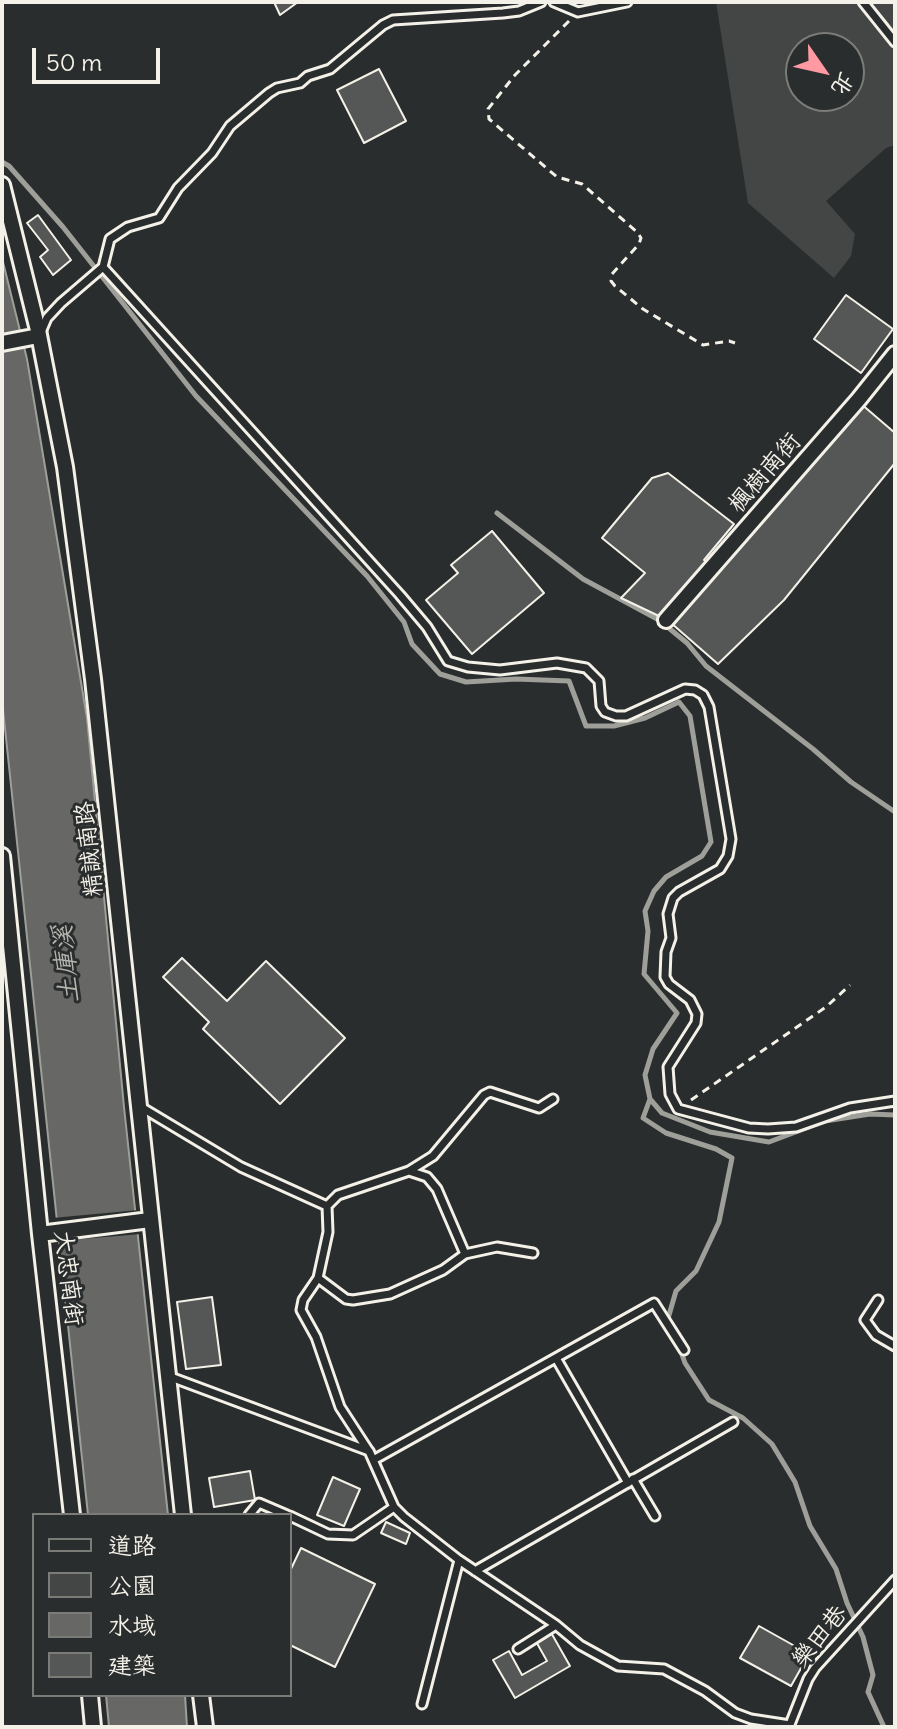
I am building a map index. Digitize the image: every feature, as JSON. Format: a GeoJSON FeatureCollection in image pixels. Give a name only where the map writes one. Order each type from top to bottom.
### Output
{"type":"FeatureCollection","features":[{"type":"Feature","properties":{"kind":"street","name":"精誠南路"},"geometry":{"type":"LineString","coordinates":[[2,185],[65,467],[93,679],[141,1107],[145,1222],[183,1513]]}},
{"type":"Feature","properties":{"kind":"street"},"geometry":{"type":"LineString","coordinates":[[2,343],[36,337]]}},
{"type":"Feature","properties":{"kind":"street","name":"楓樹南街"},"geometry":{"type":"LineString","coordinates":[[666,620],[895,354]]}},
{"type":"Feature","properties":{"kind":"street","name":"大忠南街"},"geometry":{"type":"LineString","coordinates":[[2,856],[47,1233],[72,1513]]}},
{"type":"Feature","properties":{"kind":"street"},"geometry":{"type":"LineString","coordinates":[[47,1233],[145,1222]]}},
{"type":"Feature","properties":{"kind":"street"},"geometry":{"type":"LineString","coordinates":[[90,1697],[93,1727]]}},
{"type":"Feature","properties":{"kind":"street"},"geometry":{"type":"LineString","coordinates":[[201,1697],[205,1727]]}},
{"type":"Feature","properties":{"kind":"lane"},"geometry":{"type":"LineString","coordinates":[[36,337],[47,318],[103,267],[110,239],[128,227],[159,218],[178,188],[212,153],[230,126],[277,88],[300,83],[308,76],[330,69],[393,20],[503,13],[519,11],[541,2]]}},
{"type":"Feature","properties":{"kind":"lane"},"geometry":{"type":"LineString","coordinates":[[554,2],[578,12],[627,2]]}},
{"type":"Feature","properties":{"kind":"lane"},"geometry":{"type":"LineString","coordinates":[[863,2],[895,42]]}},
{"type":"Feature","properties":{"kind":"lane"},"geometry":{"type":"LineString","coordinates":[[103,267],[400,595],[427,627],[448,661],[468,667],[500,670],[557,663],[586,668],[599,681],[601,706],[605,712],[616,716],[626,716],[685,689],[703,695],[709,707],[731,839],[728,856],[720,869],[679,892],[673,898],[668,914],[671,938],[666,952],[665,977],[669,984],[690,1000],[697,1014],[696,1023],[668,1067],[670,1094],[678,1109],[749,1128],[768,1129],[796,1127],[850,1108],[895,1101]]}},
{"type":"Feature","properties":{"kind":"lane"},"geometry":{"type":"LineString","coordinates":[[553,1099],[539,1108],[490,1092],[484,1095],[433,1156],[409,1171],[338,1195],[327,1206],[328,1232],[318,1278],[303,1300],[301,1310],[316,1337],[340,1407],[375,1459],[394,1507],[459,1560],[556,1625],[580,1645],[615,1665],[664,1669],[705,1691],[735,1713],[789,1726]]}},
{"type":"Feature","properties":{"kind":"lane"},"geometry":{"type":"LineString","coordinates":[[141,1107],[241,1167],[327,1206]]}},
{"type":"Feature","properties":{"kind":"lane"},"geometry":{"type":"LineString","coordinates":[[409,1171],[427,1177],[437,1189],[465,1254]]}},
{"type":"Feature","properties":{"kind":"lane"},"geometry":{"type":"LineString","coordinates":[[318,1278],[346,1299],[390,1294],[443,1270],[465,1254],[497,1247],[533,1253]]}},
{"type":"Feature","properties":{"kind":"lane"},"geometry":{"type":"LineString","coordinates":[[878,1300],[865,1320],[876,1335],[895,1346]]}},
{"type":"Feature","properties":{"kind":"lane"},"geometry":{"type":"LineString","coordinates":[[375,1459],[654,1303],[684,1350]]}},
{"type":"Feature","properties":{"kind":"lane"},"geometry":{"type":"LineString","coordinates":[[556,1358],[630,1481],[655,1516]]}},
{"type":"Feature","properties":{"kind":"lane"},"geometry":{"type":"LineString","coordinates":[[167,1376],[369,1451]]}},
{"type":"Feature","properties":{"kind":"lane"},"geometry":{"type":"LineString","coordinates":[[475,1571],[733,1422]]}},
{"type":"Feature","properties":{"kind":"lane"},"geometry":{"type":"LineString","coordinates":[[251,1513],[259,1503],[282,1513]]}},
{"type":"Feature","properties":{"kind":"lane"},"geometry":{"type":"LineString","coordinates":[[292,1517],[328,1534],[353,1535],[394,1507]]}},
{"type":"Feature","properties":{"kind":"lane"},"geometry":{"type":"LineString","coordinates":[[422,1704],[459,1560]]}},
{"type":"Feature","properties":{"kind":"lane","name":"樂田巷"},"geometry":{"type":"LineString","coordinates":[[789,1726],[815,1668],[895,1580]]}},
{"type":"Feature","properties":{"kind":"lane"},"geometry":{"type":"LineString","coordinates":[[518,1649],[556,1625]]}},
{"type":"Feature","properties":{"kind":"path"},"geometry":{"type":"LineString","coordinates":[[578,12],[515,75],[488,109],[489,119],[557,177],[582,184],[637,232],[641,238],[639,244],[612,274],[611,281],[615,286],[643,309],[703,345],[735,343]]}},
{"type":"Feature","properties":{"kind":"path"},"geometry":{"type":"LineString","coordinates":[[678,1109],[826,1007],[850,985]]}},
{"type":"Feature","properties":{"kind":"green space"},"geometry":{"type":"Polygon","coordinates":[[[716,2],[895,2],[895,145],[886,148],[826,201],[855,234],[851,256],[834,278],[748,203],[716,2]]]}},
{"type":"Feature","properties":{"kind":"water","name":"土庫溪"},"geometry":{"type":"Polygon","coordinates":[[[2,258],[27,359],[87,718],[124,1107],[168,1513],[88,1513],[2,700],[2,258]]]}},
{"type":"Feature","properties":{"kind":"water"},"geometry":{"type":"Polygon","coordinates":[[[106,1697],[185,1697],[187,1727],[109,1727],[106,1697]]]}},
{"type":"Feature","properties":{"kind":"pier"},"geometry":{"type":"Polygon","coordinates":[[[139,1210],[141,1234],[58,1241],[55,1246],[52,1218],[139,1210]]]}},
{"type":"Feature","properties":{"kind":"building"},"geometry":{"type":"Polygon","coordinates":[[[274,2],[298,2],[280,15],[274,2]]]}},
{"type":"Feature","properties":{"kind":"building"},"geometry":{"type":"Polygon","coordinates":[[[379,69],[406,121],[364,143],[337,90],[379,69]]]}},
{"type":"Feature","properties":{"kind":"building"},"geometry":{"type":"Polygon","coordinates":[[[38,215],[71,260],[53,275],[40,257],[48,250],[27,223],[38,215]]]}},
{"type":"Feature","properties":{"kind":"building"},"geometry":{"type":"Polygon","coordinates":[[[846,295],[893,329],[861,373],[814,339],[846,295]]]}},
{"type":"Feature","properties":{"kind":"building"},"geometry":{"type":"Polygon","coordinates":[[[860,403],[895,433],[895,463],[784,600],[718,664],[671,623],[860,403]]]}},
{"type":"Feature","properties":{"kind":"building"},"geometry":{"type":"Polygon","coordinates":[[[668,473],[734,524],[704,560],[709,564],[661,617],[621,598],[645,573],[602,538],[652,478],[668,473]]]}},
{"type":"Feature","properties":{"kind":"building"},"geometry":{"type":"Polygon","coordinates":[[[492,531],[544,593],[472,654],[426,600],[458,573],[451,565],[492,531]]]}},
{"type":"Feature","properties":{"kind":"building"},"geometry":{"type":"Polygon","coordinates":[[[182,958],[227,1001],[266,961],[345,1038],[280,1104],[203,1029],[209,1022],[163,977],[182,958]]]}},
{"type":"Feature","properties":{"kind":"building"},"geometry":{"type":"Polygon","coordinates":[[[212,1297],[221,1365],[186,1369],[177,1302],[212,1297]]]}},
{"type":"Feature","properties":{"kind":"building"},"geometry":{"type":"Polygon","coordinates":[[[250,1471],[255,1500],[214,1507],[209,1478],[250,1471]]]}},
{"type":"Feature","properties":{"kind":"building"},"geometry":{"type":"Polygon","coordinates":[[[333,1477],[360,1489],[344,1526],[317,1515],[333,1477]]]}},
{"type":"Feature","properties":{"kind":"building"},"geometry":{"type":"Polygon","coordinates":[[[386,1522],[410,1533],[406,1544],[381,1533],[386,1522]]]}},
{"type":"Feature","properties":{"kind":"building"},"geometry":{"type":"Polygon","coordinates":[[[301,1548],[375,1584],[335,1667],[292,1646],[292,1567],[301,1548]]]}},
{"type":"Feature","properties":{"kind":"building"},"geometry":{"type":"Polygon","coordinates":[[[759,1626],[809,1654],[791,1686],[740,1658],[759,1626]]]}},
{"type":"Feature","properties":{"kind":"building"},"geometry":{"type":"Polygon","coordinates":[[[549,1629],[570,1666],[515,1698],[493,1660],[509,1651],[522,1675],[547,1661],[534,1638],[549,1629]]]}},
{"type":"Feature","properties":{"kind":"waterway"},"geometry":{"type":"LineString","coordinates":[[2,162],[63,227],[196,396],[367,576],[404,622],[412,644],[440,674],[466,682],[516,679],[569,681],[586,726],[614,726],[645,718],[679,702],[690,716],[711,842],[702,856],[666,877],[654,891],[645,911],[648,931],[644,974],[677,1013],[653,1049],[645,1075],[650,1099],[662,1113],[710,1132],[769,1142],[825,1121],[870,1114],[895,1115]]}},
{"type":"Feature","properties":{"kind":"waterway"},"geometry":{"type":"LineString","coordinates":[[497,513],[583,579],[659,620],[687,643],[706,666],[851,782],[895,812]]}},
{"type":"Feature","properties":{"kind":"waterway"},"geometry":{"type":"LineString","coordinates":[[650,1099],[643,1118],[666,1133],[716,1149],[732,1158],[719,1222],[696,1271],[676,1291],[667,1322]]}},
{"type":"Feature","properties":{"kind":"waterway"},"geometry":{"type":"LineString","coordinates":[[680,1349],[685,1363],[709,1400],[743,1418],[772,1444],[795,1482],[810,1526],[836,1569],[863,1637],[873,1675],[868,1692],[884,1727]]}}]}
